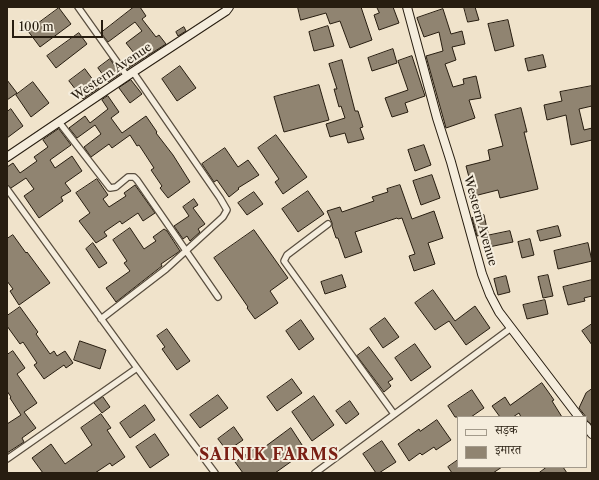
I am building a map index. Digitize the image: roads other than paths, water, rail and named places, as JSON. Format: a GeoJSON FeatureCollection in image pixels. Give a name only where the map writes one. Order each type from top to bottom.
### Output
{"type":"FeatureCollection","features":[{"type":"Feature","properties":{"kind":"street"},"geometry":{"type":"LineString","coordinates":[[78,7],[130,74],[220,198],[227,210],[223,217],[156,278],[101,319]]}},
{"type":"Feature","properties":{"kind":"street","name":"Western Avenue"},"geometry":{"type":"LineString","coordinates":[[7,157],[226,11],[229,7]]}},
{"type":"Feature","properties":{"kind":"street","name":"Western Avenue"},"geometry":{"type":"LineString","coordinates":[[407,7],[482,274],[494,304],[578,416]]}},
{"type":"Feature","properties":{"kind":"street"},"geometry":{"type":"LineString","coordinates":[[59,122],[110,188],[116,186],[128,177],[134,177],[138,180],[218,297]]}},
{"type":"Feature","properties":{"kind":"street"},"geometry":{"type":"LineString","coordinates":[[7,189],[215,473]]}},
{"type":"Feature","properties":{"kind":"street"},"geometry":{"type":"LineString","coordinates":[[328,224],[285,257],[284,263],[394,414]]}},
{"type":"Feature","properties":{"kind":"street"},"geometry":{"type":"LineString","coordinates":[[315,473],[511,328]]}},
{"type":"Feature","properties":{"kind":"street"},"geometry":{"type":"LineString","coordinates":[[7,459],[137,368]]}},
{"type":"Feature","properties":{"kind":"district","name":"SAINIK FARMS"},"geometry":{"type":"Point","coordinates":[269,455]}}]}
